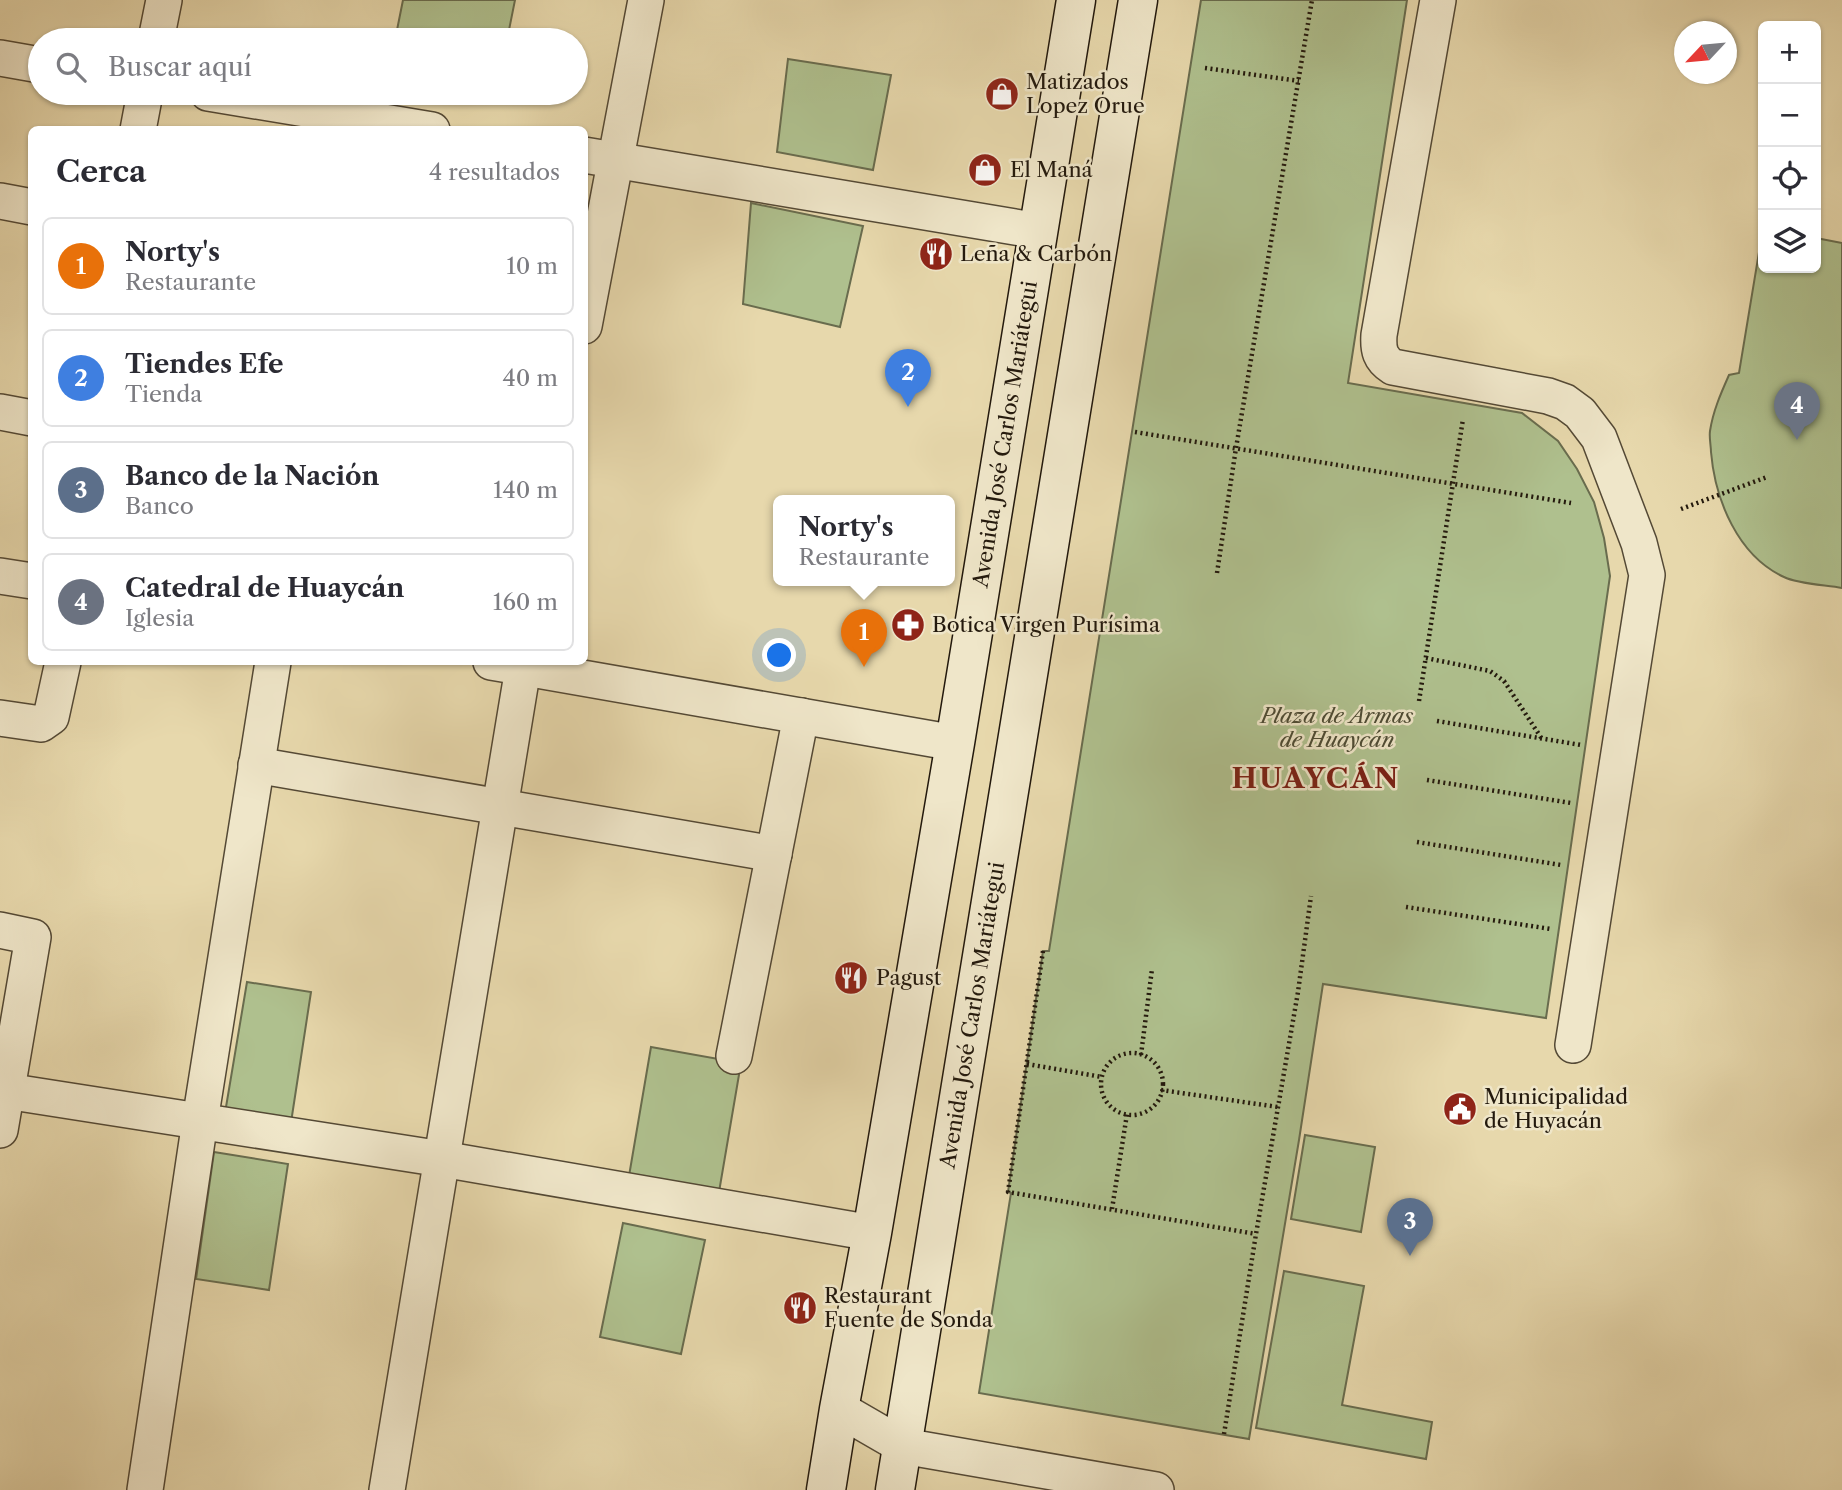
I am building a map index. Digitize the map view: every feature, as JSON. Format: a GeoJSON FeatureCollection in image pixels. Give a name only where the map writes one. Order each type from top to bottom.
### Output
{"type":"FeatureCollection","features":[{"type":"Feature","properties":{"kind":"main road","name":"Avenida José Carlos Mariátegui"},"geometry":{"type":"LineString","coordinates":[[826,1490],[955,743],[1076,0]]}},
{"type":"Feature","properties":{"kind":"main road","name":"Avenida José Carlos Mariátegui"},"geometry":{"type":"LineString","coordinates":[[895,1490],[1138,0]]}},
{"type":"Feature","properties":{"kind":"street"},"geometry":{"type":"LineString","coordinates":[[158,28],[164,0]]}},
{"type":"Feature","properties":{"kind":"street"},"geometry":{"type":"LineString","coordinates":[[588,284],[600,158],[646,0]]}},
{"type":"Feature","properties":{"kind":"street"},"geometry":{"type":"LineString","coordinates":[[1438,0],[1379,335],[1380,354],[1386,363],[1393,367],[1548,396],[1565,402],[1580,414],[1599,438],[1639,543],[1647,575],[1573,1045]]}},
{"type":"Feature","properties":{"kind":"street"},"geometry":{"type":"LineString","coordinates":[[0,58],[28,63]]}},
{"type":"Feature","properties":{"kind":"street"},"geometry":{"type":"LineString","coordinates":[[139,126],[143,105]]}},
{"type":"Feature","properties":{"kind":"street"},"geometry":{"type":"LineString","coordinates":[[270,105],[389,126]]}},
{"type":"Feature","properties":{"kind":"street"},"geometry":{"type":"LineString","coordinates":[[600,158],[1039,231]]}},
{"type":"Feature","properties":{"kind":"street"},"geometry":{"type":"LineString","coordinates":[[0,201],[28,206]]}},
{"type":"Feature","properties":{"kind":"street"},"geometry":{"type":"LineString","coordinates":[[0,412],[28,417]]}},
{"type":"Feature","properties":{"kind":"street"},"geometry":{"type":"LineString","coordinates":[[0,576],[28,580]]}},
{"type":"Feature","properties":{"kind":"street"},"geometry":{"type":"LineString","coordinates":[[0,718],[41,724],[46,722],[51,717],[62,665]]}},
{"type":"Feature","properties":{"kind":"street"},"geometry":{"type":"LineString","coordinates":[[145,1490],[273,665]]}},
{"type":"Feature","properties":{"kind":"street"},"geometry":{"type":"LineString","coordinates":[[387,1490],[500,807],[513,665]]}},
{"type":"Feature","properties":{"kind":"street"},"geometry":{"type":"LineString","coordinates":[[524,665],[955,743]]}},
{"type":"Feature","properties":{"kind":"street"},"geometry":{"type":"LineString","coordinates":[[734,1056],[801,716]]}},
{"type":"Feature","properties":{"kind":"street"},"geometry":{"type":"LineString","coordinates":[[256,765],[774,854]]}},
{"type":"Feature","properties":{"kind":"street"},"geometry":{"type":"LineString","coordinates":[[0,930],[33,937],[3,1091],[0,1130]]}},
{"type":"Feature","properties":{"kind":"street"},"geometry":{"type":"LineString","coordinates":[[3,1091],[442,1159],[872,1233]]}},
{"type":"Feature","properties":{"kind":"street"},"geometry":{"type":"LineString","coordinates":[[839,1409],[903,1446],[1156,1490]]}},
{"type":"Feature","properties":{"kind":"path"},"geometry":{"type":"LineString","coordinates":[[1217,573],[1312,0]]}},
{"type":"Feature","properties":{"kind":"path"},"geometry":{"type":"LineString","coordinates":[[1205,68],[1299,81]]}},
{"type":"Feature","properties":{"kind":"path"},"geometry":{"type":"LineString","coordinates":[[1419,701],[1463,418]]}},
{"type":"Feature","properties":{"kind":"path"},"geometry":{"type":"LineString","coordinates":[[1135,432],[1571,503]]}},
{"type":"Feature","properties":{"kind":"path"},"geometry":{"type":"LineString","coordinates":[[1681,509],[1767,477]]}},
{"type":"Feature","properties":{"kind":"path"},"geometry":{"type":"LineString","coordinates":[[1426,659],[1490,671],[1504,681],[1542,739]]}},
{"type":"Feature","properties":{"kind":"path"},"geometry":{"type":"LineString","coordinates":[[1437,721],[1582,746]]}},
{"type":"Feature","properties":{"kind":"path"},"geometry":{"type":"LineString","coordinates":[[1427,780],[1575,803]]}},
{"type":"Feature","properties":{"kind":"path"},"geometry":{"type":"LineString","coordinates":[[1417,842],[1564,866]]}},
{"type":"Feature","properties":{"kind":"path"},"geometry":{"type":"LineString","coordinates":[[1224,1434],[1300,981],[1311,896]]}},
{"type":"Feature","properties":{"kind":"path"},"geometry":{"type":"LineString","coordinates":[[1406,907],[1552,929]]}},
{"type":"Feature","properties":{"kind":"path"},"geometry":{"type":"LineString","coordinates":[[1043,951],[1008,1192],[1256,1234]]}},
{"type":"Feature","properties":{"kind":"path"},"geometry":{"type":"LineString","coordinates":[[1141,1055],[1152,969]]}},
{"type":"Feature","properties":{"kind":"path"},"geometry":{"type":"LineString","coordinates":[[1131,1053],[1150,1059],[1157,1067],[1163,1086],[1155,1105],[1137,1115],[1127,1114],[1109,1105],[1103,1097],[1102,1077],[1105,1067],[1112,1060],[1131,1053]]}},
{"type":"Feature","properties":{"kind":"path"},"geometry":{"type":"LineString","coordinates":[[1027,1064],[1102,1077]]}},
{"type":"Feature","properties":{"kind":"path"},"geometry":{"type":"LineString","coordinates":[[1161,1090],[1278,1107]]}},
{"type":"Feature","properties":{"kind":"path"},"geometry":{"type":"LineString","coordinates":[[1112,1209],[1127,1114]]}},
{"type":"Feature","properties":{"kind":"green space"},"geometry":{"type":"Polygon","coordinates":[[[403,0],[515,0],[509,28],[397,28],[403,0]]]}},
{"type":"Feature","properties":{"kind":"green space","name":"Plaza de Armas de Huaycán"},"geometry":{"type":"Polygon","coordinates":[[[1201,0],[1407,0],[1348,383],[1522,413],[1558,441],[1577,469],[1594,502],[1604,538],[1610,576],[1546,1018],[1323,984],[1249,1439],[979,1393],[1011,1193],[1008,1192],[1043,951],[1049,951],[1201,0]]]}},
{"type":"Feature","properties":{"kind":"green space"},"geometry":{"type":"Polygon","coordinates":[[[788,59],[891,75],[873,170],[777,152],[788,59]]]}},
{"type":"Feature","properties":{"kind":"green space"},"geometry":{"type":"Polygon","coordinates":[[[751,203],[863,226],[840,327],[743,304],[751,203]]]}},
{"type":"Feature","properties":{"kind":"green space"},"geometry":{"type":"Polygon","coordinates":[[[1821,239],[1842,243],[1842,588],[1804,583],[1784,577],[1768,568],[1742,541],[1732,525],[1713,470],[1710,436],[1711,424],[1729,375],[1739,373],[1758,258],[1758,273],[1821,273],[1821,239]]]}},
{"type":"Feature","properties":{"kind":"green space"},"geometry":{"type":"Polygon","coordinates":[[[247,982],[311,992],[290,1129],[224,1119],[247,982]]]}},
{"type":"Feature","properties":{"kind":"green space"},"geometry":{"type":"Polygon","coordinates":[[[651,1047],[741,1063],[719,1192],[629,1176],[651,1047]]]}},
{"type":"Feature","properties":{"kind":"green space"},"geometry":{"type":"Polygon","coordinates":[[[1305,1135],[1375,1147],[1361,1232],[1291,1219],[1305,1135]]]}},
{"type":"Feature","properties":{"kind":"green space"},"geometry":{"type":"Polygon","coordinates":[[[214,1152],[288,1164],[269,1290],[196,1279],[214,1152]]]}},
{"type":"Feature","properties":{"kind":"green space"},"geometry":{"type":"Polygon","coordinates":[[[623,1223],[705,1240],[681,1354],[600,1337],[623,1223]]]}},
{"type":"Feature","properties":{"kind":"green space"},"geometry":{"type":"Polygon","coordinates":[[[1284,1271],[1364,1286],[1342,1405],[1432,1422],[1426,1459],[1256,1428],[1284,1271]]]}},
{"type":"Feature","properties":{"kind":"place","name":"Matizados Lopez Orue"},"geometry":{"type":"Point","coordinates":[1002,94]}},
{"type":"Feature","properties":{"kind":"place","name":"El Maná"},"geometry":{"type":"Point","coordinates":[985,170]}},
{"type":"Feature","properties":{"kind":"place","name":"Leña & Carbón"},"geometry":{"type":"Point","coordinates":[936,254]}},
{"type":"Feature","properties":{"kind":"place","name":"Tiendes Efe"},"geometry":{"type":"Point","coordinates":[908,407]}},
{"type":"Feature","properties":{"kind":"place","name":"Catedral de Huaycán"},"geometry":{"type":"Point","coordinates":[1797,440]}},
{"type":"Feature","properties":{"kind":"place","name":"Botica Virgen Purísima"},"geometry":{"type":"Point","coordinates":[908,625]}},
{"type":"Feature","properties":{"kind":"place","name":"Norty's"},"geometry":{"type":"Point","coordinates":[864,667]}},
{"type":"Feature","properties":{"kind":"place","name":"Pagust"},"geometry":{"type":"Point","coordinates":[851,978]}},
{"type":"Feature","properties":{"kind":"place","name":"Municipalidad de Huyacán"},"geometry":{"type":"Point","coordinates":[1460,1109]}},
{"type":"Feature","properties":{"kind":"place","name":"Banco de la Nación"},"geometry":{"type":"Point","coordinates":[1410,1256]}},
{"type":"Feature","properties":{"kind":"place","name":"Restaurant Fuente de Sonda"},"geometry":{"type":"Point","coordinates":[800,1308]}},
{"type":"Feature","properties":{"kind":"district","name":"HUAYCÁN"},"geometry":{"type":"Point","coordinates":[1316,778]}}]}
